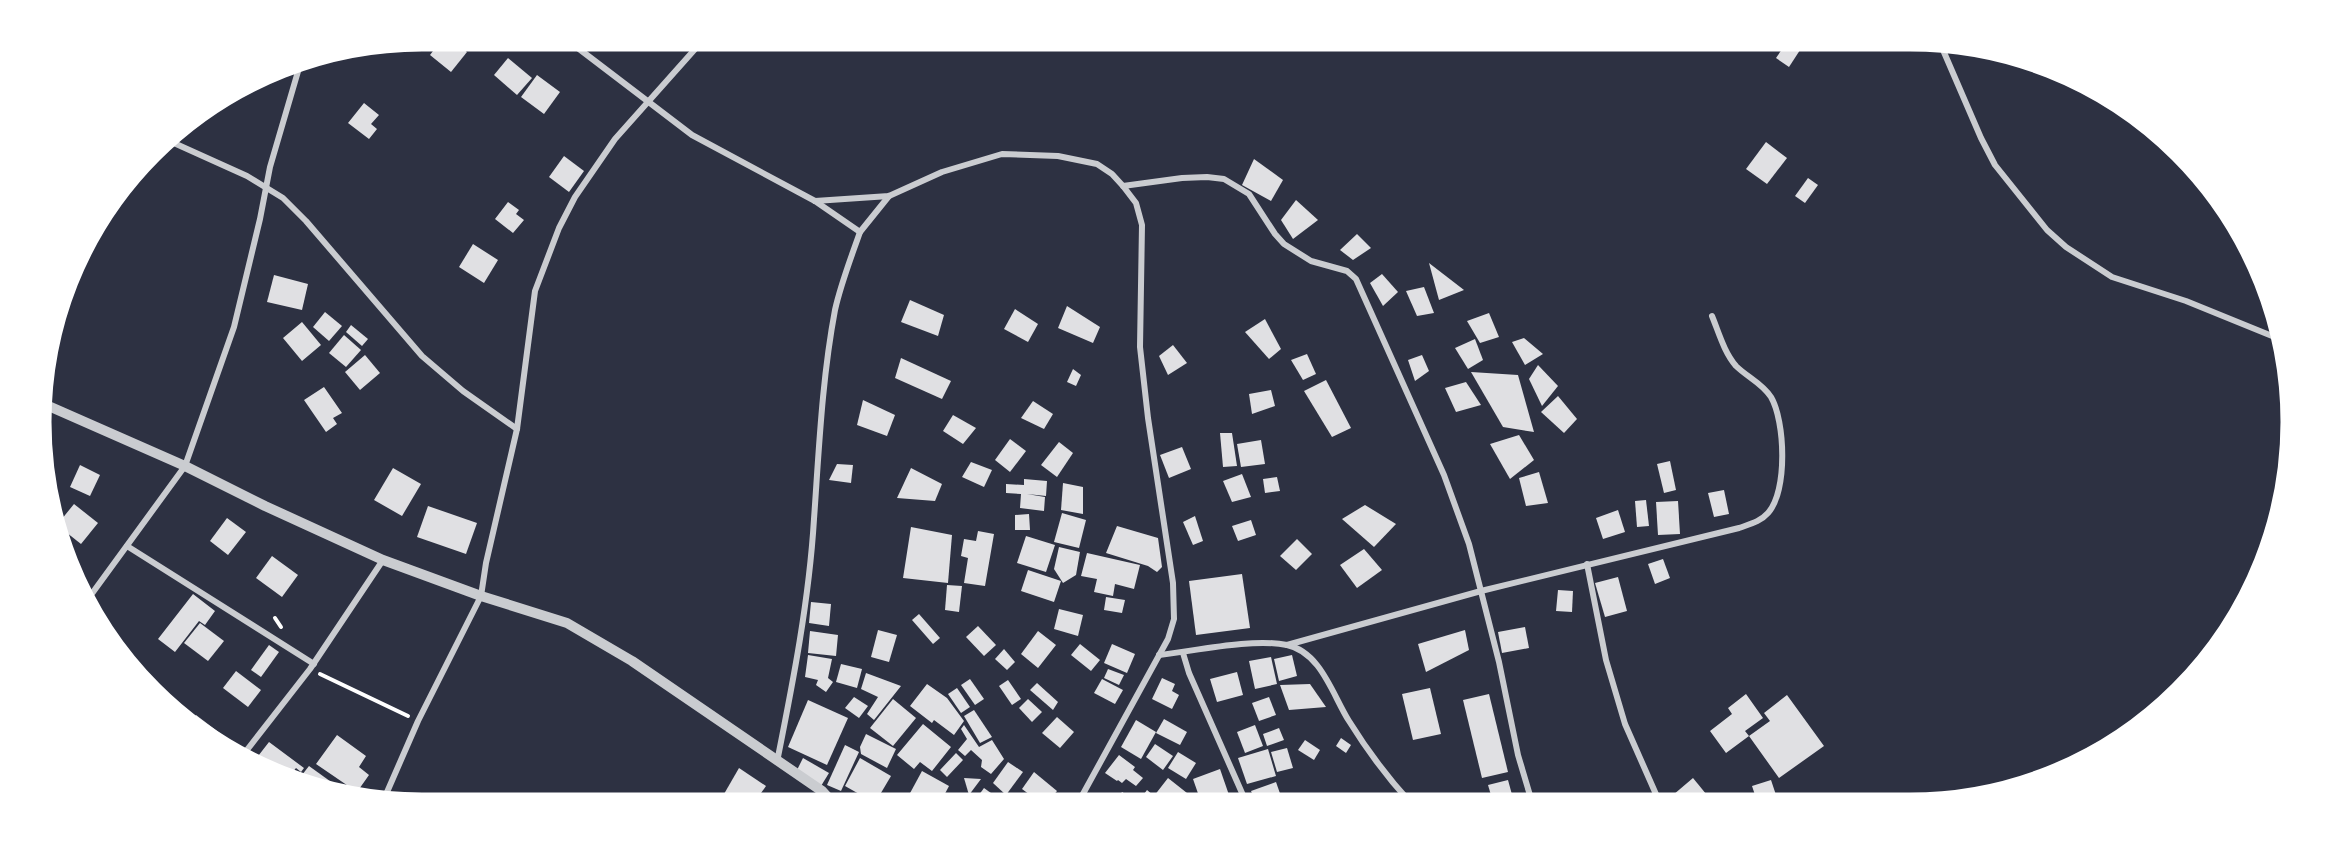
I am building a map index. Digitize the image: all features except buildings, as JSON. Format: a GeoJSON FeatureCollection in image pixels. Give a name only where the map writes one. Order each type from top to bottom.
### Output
{"type":"FeatureCollection","features":[{"type":"Feature","properties":{"kind":"street"},"geometry":{"type":"LineString","coordinates":[[580,50],[692,135],[815,201],[860,232]]}},
{"type":"Feature","properties":{"kind":"street"},"geometry":{"type":"LineString","coordinates":[[387,792],[418,722],[482,596],[486,563],[517,429],[535,291],[559,228],[575,197],[615,139],[694,50]]}},
{"type":"Feature","properties":{"kind":"street"},"geometry":{"type":"LineString","coordinates":[[1944,51],[1995,165],[2034,214],[2066,247],[2112,277],[2186,301],[2271,336]]}},
{"type":"Feature","properties":{"kind":"street"},"geometry":{"type":"LineString","coordinates":[[92,594],[185,466],[234,327],[270,167],[298,70]]}},
{"type":"Feature","properties":{"kind":"street"},"geometry":{"type":"LineString","coordinates":[[175,143],[227,166],[283,198],[306,221],[422,356],[462,391],[517,429]]}},
{"type":"Feature","properties":{"kind":"street"},"geometry":{"type":"LineString","coordinates":[[815,201],[889,196],[942,172],[1002,154],[1058,156],[1097,164],[1112,174],[1136,203],[1142,225],[1140,347],[1143,384],[1173,583],[1174,619],[1168,639],[1083,794]]}},
{"type":"Feature","properties":{"kind":"street"},"geometry":{"type":"LineString","coordinates":[[1123,186],[1182,178],[1224,179],[1250,194],[1275,234],[1284,244],[1311,261],[1347,271],[1356,279],[1444,475],[1469,544],[1499,662],[1518,755],[1530,794]]}},
{"type":"Feature","properties":{"kind":"street"},"geometry":{"type":"LineString","coordinates":[[777,762],[806,602],[823,392],[843,278],[860,232],[889,196]]}},
{"type":"Feature","properties":{"kind":"street"},"geometry":{"type":"LineString","coordinates":[[1159,656],[1248,645],[1287,645],[1481,591],[1739,528],[1759,521],[1769,512],[1777,496],[1781,473],[1781,426],[1778,414],[1765,389],[1728,356],[1712,316]]}},
{"type":"Feature","properties":{"kind":"street"},"geometry":{"type":"LineString","coordinates":[[50,407],[185,466],[265,506],[383,560],[482,596],[567,623],[632,661],[825,794]]}},
{"type":"Feature","properties":{"kind":"street"},"geometry":{"type":"LineString","coordinates":[[127,546],[312,666]]}},
{"type":"Feature","properties":{"kind":"street"},"geometry":{"type":"LineString","coordinates":[[247,750],[312,666],[383,560]]}},
{"type":"Feature","properties":{"kind":"street"},"geometry":{"type":"LineString","coordinates":[[1587,564],[1606,660],[1625,724],[1656,794]]}},
{"type":"Feature","properties":{"kind":"street"},"geometry":{"type":"LineString","coordinates":[[1287,645],[1301,650],[1320,671],[1348,720],[1385,774],[1403,794]]}},
{"type":"Feature","properties":{"kind":"street"},"geometry":{"type":"LineString","coordinates":[[1183,652],[1189,673],[1242,794]]}},
{"type":"Feature","properties":{"kind":"path"},"geometry":{"type":"LineString","coordinates":[[275,618],[287,635]]}},
{"type":"Feature","properties":{"kind":"path"},"geometry":{"type":"LineString","coordinates":[[312,666],[418,722]]}}]}
